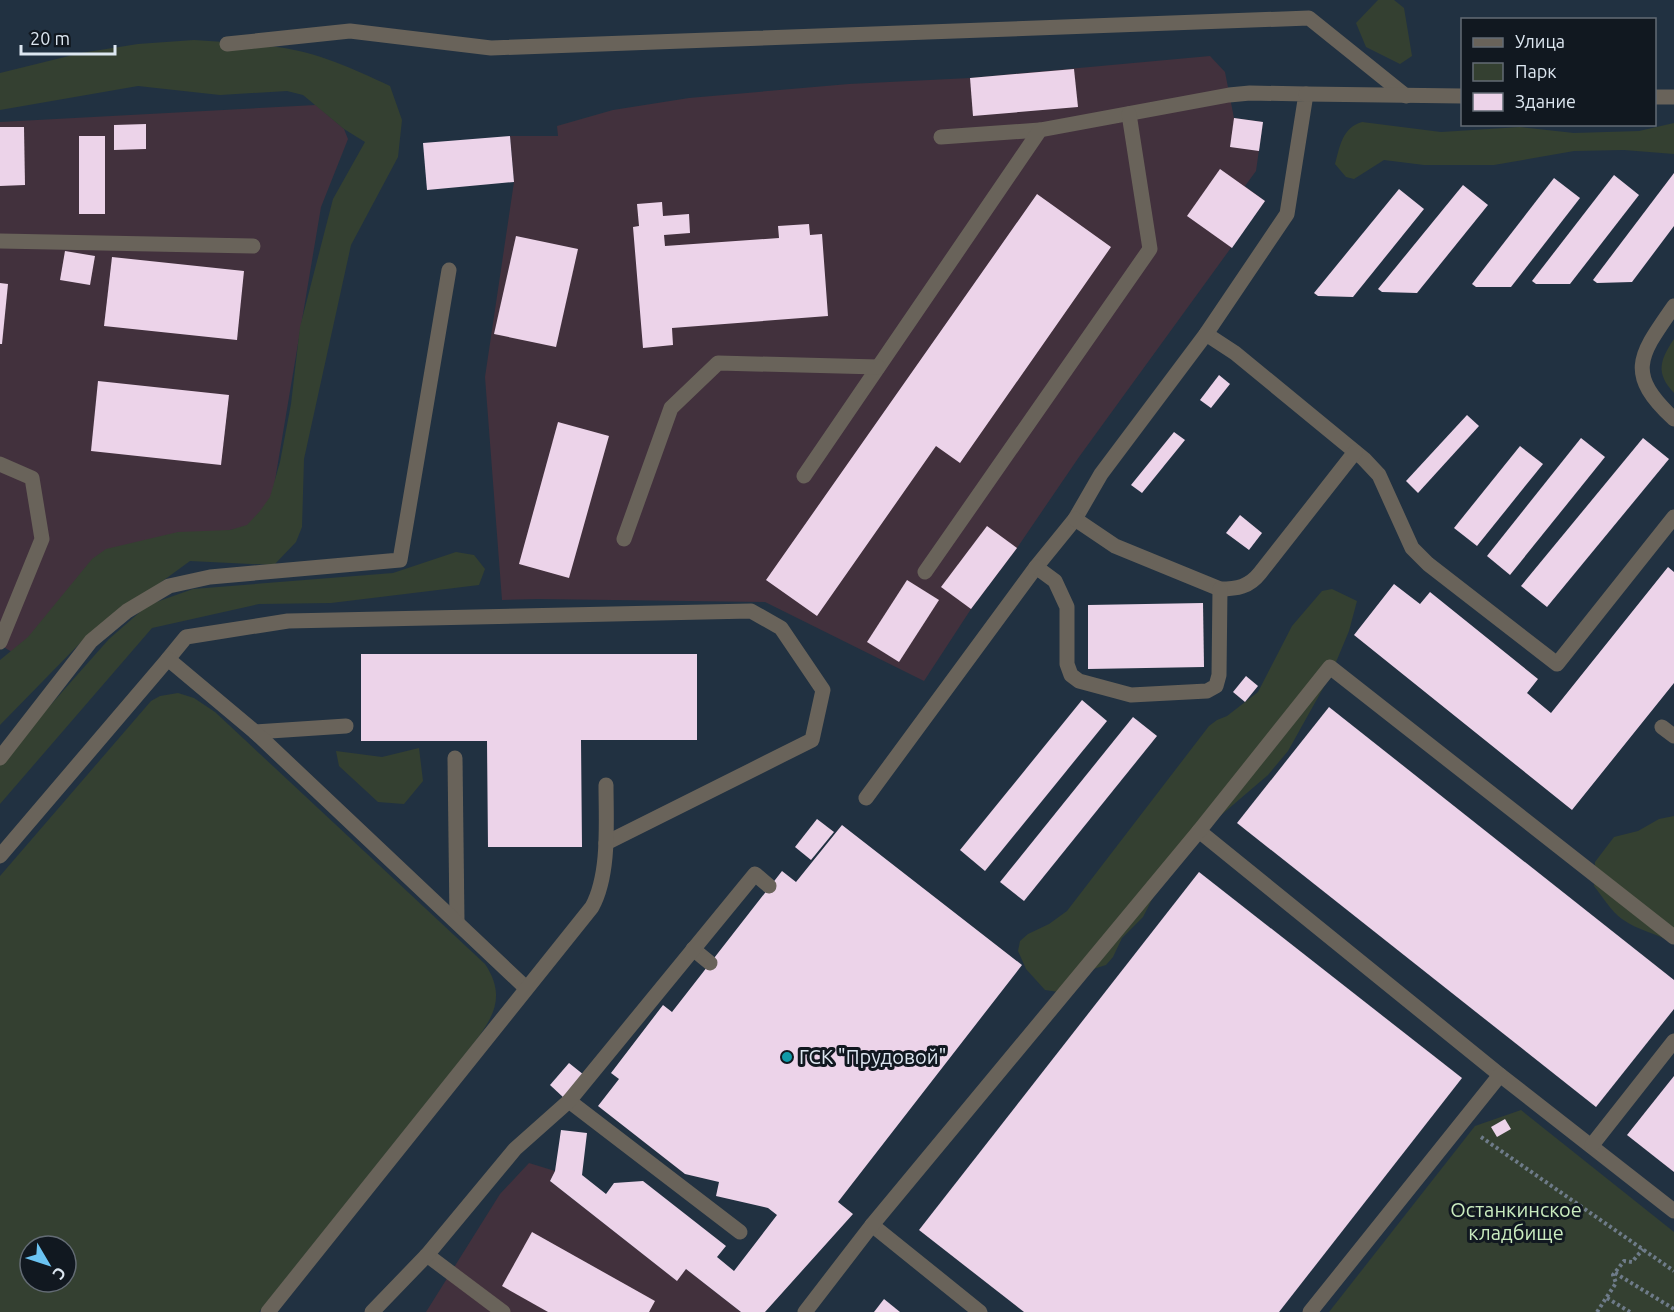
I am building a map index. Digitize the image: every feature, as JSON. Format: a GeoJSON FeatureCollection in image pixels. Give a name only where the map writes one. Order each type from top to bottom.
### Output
{"type":"FeatureCollection","features":[{"type":"Feature","properties":{"kind":"street"},"geometry":{"type":"LineString","coordinates":[[227,44],[350,31],[491,48],[1309,18],[1406,96]]}},
{"type":"Feature","properties":{"kind":"street"},"geometry":{"type":"LineString","coordinates":[[941,136],[1040,130],[1250,93],[1461,96]]}},
{"type":"Feature","properties":{"kind":"street"},"geometry":{"type":"LineString","coordinates":[[866,798],[1036,567],[1075,519],[1101,474],[1206,334],[1287,214],[1306,94]]}},
{"type":"Feature","properties":{"kind":"street"},"geometry":{"type":"LineString","coordinates":[[1656,97],[1674,97]]}},
{"type":"Feature","properties":{"kind":"street"},"geometry":{"type":"LineString","coordinates":[[925,572],[1150,249],[1129,114]]}},
{"type":"Feature","properties":{"kind":"street"},"geometry":{"type":"LineString","coordinates":[[804,476],[1040,130]]}},
{"type":"Feature","properties":{"kind":"street"},"geometry":{"type":"LineString","coordinates":[[0,241],[253,246]]}},
{"type":"Feature","properties":{"kind":"street"},"geometry":{"type":"LineString","coordinates":[[0,758],[91,641],[127,611],[169,586],[210,577],[400,560],[449,270]]}},
{"type":"Feature","properties":{"kind":"street"},"geometry":{"type":"LineString","coordinates":[[1674,306],[1650,340],[1643,359],[1642,376],[1648,392],[1674,419]]}},
{"type":"Feature","properties":{"kind":"street"},"geometry":{"type":"LineString","coordinates":[[1206,334],[1235,353],[1355,452],[1379,475],[1412,548],[1428,564],[1557,664],[1674,517]]}},
{"type":"Feature","properties":{"kind":"street"},"geometry":{"type":"LineString","coordinates":[[624,538],[671,408],[718,363],[878,367]]}},
{"type":"Feature","properties":{"kind":"street"},"geometry":{"type":"LineString","coordinates":[[1075,519],[1114,546],[1220,589],[1246,586],[1257,578],[1355,452]]}},
{"type":"Feature","properties":{"kind":"street"},"geometry":{"type":"LineString","coordinates":[[0,464],[32,478],[42,539],[0,642]]}},
{"type":"Feature","properties":{"kind":"street"},"geometry":{"type":"LineString","coordinates":[[1036,567],[1055,581],[1067,607],[1067,664],[1071,675],[1079,681],[1131,695],[1207,691],[1216,686],[1219,675],[1220,589]]}},
{"type":"Feature","properties":{"kind":"street"},"geometry":{"type":"LineString","coordinates":[[0,856],[186,637],[288,621],[751,611],[781,628],[823,690],[812,740],[606,843]]}},
{"type":"Feature","properties":{"kind":"street"},"geometry":{"type":"LineString","coordinates":[[168,659],[255,732],[526,988]]}},
{"type":"Feature","properties":{"kind":"street"},"geometry":{"type":"LineString","coordinates":[[805,1312],[872,1225],[1200,831],[1330,667],[1674,937]]}},
{"type":"Feature","properties":{"kind":"street"},"geometry":{"type":"LineString","coordinates":[[255,732],[346,726]]}},
{"type":"Feature","properties":{"kind":"street"},"geometry":{"type":"LineString","coordinates":[[455,758],[457,921]]}},
{"type":"Feature","properties":{"kind":"street"},"geometry":{"type":"LineString","coordinates":[[268,1312],[592,907],[599,894],[606,843],[606,785]]}},
{"type":"Feature","properties":{"kind":"street"},"geometry":{"type":"LineString","coordinates":[[1200,831],[1500,1076],[1592,1145],[1674,1211]]}},
{"type":"Feature","properties":{"kind":"street"},"geometry":{"type":"LineString","coordinates":[[372,1312],[427,1255],[515,1149],[568,1101],[630,1037],[693,949],[755,874],[769,886]]}},
{"type":"Feature","properties":{"kind":"street"},"geometry":{"type":"LineString","coordinates":[[693,949],[710,963]]}},
{"type":"Feature","properties":{"kind":"street"},"geometry":{"type":"LineString","coordinates":[[1592,1145],[1674,1041]]}},
{"type":"Feature","properties":{"kind":"street"},"geometry":{"type":"LineString","coordinates":[[1310,1312],[1500,1076]]}},
{"type":"Feature","properties":{"kind":"street"},"geometry":{"type":"LineString","coordinates":[[568,1101],[740,1232]]}},
{"type":"Feature","properties":{"kind":"street"},"geometry":{"type":"LineString","coordinates":[[872,1225],[980,1312]]}},
{"type":"Feature","properties":{"kind":"street"},"geometry":{"type":"LineString","coordinates":[[427,1255],[503,1312]]}},
{"type":"Feature","properties":{"kind":"path"},"geometry":{"type":"LineString","coordinates":[[1478,1134],[1674,1271]]}},
{"type":"Feature","properties":{"kind":"path"},"geometry":{"type":"LineString","coordinates":[[1597,1312],[1616,1283],[1613,1275],[1624,1262],[1632,1262],[1642,1249]]}},
{"type":"Feature","properties":{"kind":"path"},"geometry":{"type":"LineString","coordinates":[[1615,1273],[1674,1309]]}},
{"type":"Feature","properties":{"kind":"path"},"geometry":{"type":"LineString","coordinates":[[1607,1298],[1630,1312]]}},
{"type":"Feature","properties":{"kind":"shaded area"},"geometry":{"type":"Polygon","coordinates":[[[1210,56],[1225,72],[1234,118],[1263,122],[1256,171],[1245,186],[1265,201],[971,609],[924,681],[765,602],[502,600],[485,377],[514,182],[510,136],[558,136],[557,126],[613,110],[689,98],[849,84],[970,78],[1210,56]]]}},
{"type":"Feature","properties":{"kind":"shaded area"},"geometry":{"type":"Polygon","coordinates":[[[316,105],[344,129],[348,139],[321,207],[268,522],[92,560],[24,659],[0,645],[0,122],[316,105]]]}},
{"type":"Feature","properties":{"kind":"shaded area"},"geometry":{"type":"Polygon","coordinates":[[[529,1163],[555,1171],[550,1181],[676,1280],[686,1269],[741,1312],[426,1312],[500,1194],[529,1163]]]}},
{"type":"Feature","properties":{"kind":"green space"},"geometry":{"type":"Polygon","coordinates":[[[1378,0],[1394,0],[1404,8],[1412,56],[1400,64],[1366,47],[1356,23],[1378,0]]]}},
{"type":"Feature","properties":{"kind":"green space"},"geometry":{"type":"Polygon","coordinates":[[[194,40],[292,49],[335,62],[390,86],[402,120],[398,157],[351,245],[304,459],[302,527],[296,542],[274,565],[190,561],[86,637],[0,725],[0,660],[28,637],[92,559],[106,549],[178,532],[230,530],[247,525],[270,497],[280,462],[291,404],[300,327],[333,199],[365,142],[344,129],[303,95],[287,91],[220,95],[138,86],[0,110],[0,73],[81,53],[138,44],[194,40]]]}},
{"type":"Feature","properties":{"kind":"green space"},"geometry":{"type":"Polygon","coordinates":[[[1362,122],[1441,132],[1520,127],[1574,133],[1639,131],[1674,123],[1674,154],[1624,150],[1574,151],[1494,165],[1424,165],[1384,160],[1354,179],[1346,177],[1335,164],[1340,144],[1346,133],[1362,122]]]}},
{"type":"Feature","properties":{"kind":"green space"},"geometry":{"type":"Polygon","coordinates":[[[1674,339],[1674,393],[1664,379],[1662,366],[1665,353],[1674,339]]]}},
{"type":"Feature","properties":{"kind":"green space"},"geometry":{"type":"Polygon","coordinates":[[[456,552],[474,555],[485,569],[479,585],[331,603],[259,604],[152,628],[0,804],[0,762],[109,639],[148,605],[193,589],[393,573],[456,552]]]}},
{"type":"Feature","properties":{"kind":"green space"},"geometry":{"type":"Polygon","coordinates":[[[1332,589],[1357,601],[1349,631],[1331,674],[1288,751],[1268,775],[1213,822],[1169,866],[1143,917],[1122,938],[1113,957],[1106,965],[1087,971],[1065,993],[1045,990],[1026,969],[1018,951],[1020,941],[1067,911],[1209,726],[1227,716],[1258,692],[1292,626],[1322,591],[1332,589]]]}},
{"type":"Feature","properties":{"kind":"green space"},"geometry":{"type":"Polygon","coordinates":[[[178,693],[194,698],[215,712],[485,964],[495,987],[494,1007],[486,1026],[471,1047],[259,1312],[0,1312],[0,876],[151,701],[160,696],[178,693]]]}},
{"type":"Feature","properties":{"kind":"green space"},"geometry":{"type":"Polygon","coordinates":[[[419,748],[423,781],[404,804],[378,802],[339,766],[336,751],[382,757],[419,748]]]}},
{"type":"Feature","properties":{"kind":"green space"},"geometry":{"type":"Polygon","coordinates":[[[1674,816],[1674,944],[1622,919],[1610,908],[1594,886],[1595,862],[1614,837],[1638,831],[1659,819],[1674,816]]]}},
{"type":"Feature","properties":{"kind":"green space","name":"Останкинское кладбище"},"geometry":{"type":"Polygon","coordinates":[[[1521,1110],[1674,1232],[1674,1312],[1329,1312],[1475,1126],[1521,1110]]]}},
{"type":"Feature","properties":{"kind":"building"},"geometry":{"type":"Polygon","coordinates":[[[1074,69],[1078,107],[973,116],[970,78],[1074,69]]]}},
{"type":"Feature","properties":{"kind":"building"},"geometry":{"type":"Polygon","coordinates":[[[1234,118],[1263,122],[1259,151],[1230,147],[1234,118]]]}},
{"type":"Feature","properties":{"kind":"building"},"geometry":{"type":"Polygon","coordinates":[[[146,124],[146,149],[114,150],[114,125],[146,124]]]}},
{"type":"Feature","properties":{"kind":"building"},"geometry":{"type":"Polygon","coordinates":[[[0,127],[24,127],[25,185],[0,186],[0,127]]]}},
{"type":"Feature","properties":{"kind":"building"},"geometry":{"type":"Polygon","coordinates":[[[79,136],[105,136],[105,214],[79,214],[79,136]]]}},
{"type":"Feature","properties":{"kind":"building"},"geometry":{"type":"Polygon","coordinates":[[[510,136],[514,182],[427,190],[423,143],[510,136]]]}},
{"type":"Feature","properties":{"kind":"building"},"geometry":{"type":"Polygon","coordinates":[[[1220,169],[1265,201],[1232,248],[1187,216],[1220,169]]]}},
{"type":"Feature","properties":{"kind":"building"},"geometry":{"type":"Polygon","coordinates":[[[1674,173],[1674,226],[1632,282],[1597,283],[1593,280],[1674,173]]]}},
{"type":"Feature","properties":{"kind":"building"},"geometry":{"type":"Polygon","coordinates":[[[1614,175],[1639,195],[1570,284],[1536,284],[1532,281],[1614,175]]]}},
{"type":"Feature","properties":{"kind":"building"},"geometry":{"type":"Polygon","coordinates":[[[1554,178],[1580,198],[1511,287],[1476,287],[1472,284],[1554,178]]]}},
{"type":"Feature","properties":{"kind":"building"},"geometry":{"type":"Polygon","coordinates":[[[1463,185],[1488,205],[1417,293],[1382,292],[1378,289],[1463,185]]]}},
{"type":"Feature","properties":{"kind":"building"},"geometry":{"type":"Polygon","coordinates":[[[1399,189],[1424,209],[1353,297],[1318,296],[1314,293],[1399,189]]]}},
{"type":"Feature","properties":{"kind":"building"},"geometry":{"type":"Polygon","coordinates":[[[1037,194],[1111,247],[960,463],[936,446],[817,616],[766,580],[1037,194]]]}},
{"type":"Feature","properties":{"kind":"building"},"geometry":{"type":"Polygon","coordinates":[[[662,202],[663,216],[689,214],[690,233],[664,235],[665,246],[779,238],[778,226],[809,224],[810,235],[822,234],[828,316],[672,328],[673,345],[643,348],[633,227],[639,226],[637,204],[662,202]]]}},
{"type":"Feature","properties":{"kind":"building"},"geometry":{"type":"Polygon","coordinates":[[[516,236],[578,249],[556,347],[494,334],[516,236]]]}},
{"type":"Feature","properties":{"kind":"building"},"geometry":{"type":"Polygon","coordinates":[[[65,251],[95,256],[90,285],[60,280],[65,251]]]}},
{"type":"Feature","properties":{"kind":"building"},"geometry":{"type":"Polygon","coordinates":[[[112,257],[244,271],[237,340],[104,326],[112,257]]]}},
{"type":"Feature","properties":{"kind":"building"},"geometry":{"type":"Polygon","coordinates":[[[0,283],[8,284],[2,344],[0,344],[0,283]]]}},
{"type":"Feature","properties":{"kind":"building"},"geometry":{"type":"Polygon","coordinates":[[[1219,375],[1230,384],[1211,408],[1200,400],[1219,375]]]}},
{"type":"Feature","properties":{"kind":"building"},"geometry":{"type":"Polygon","coordinates":[[[98,381],[229,395],[221,465],[91,451],[98,381]]]}},
{"type":"Feature","properties":{"kind":"building"},"geometry":{"type":"Polygon","coordinates":[[[1467,415],[1479,426],[1418,493],[1406,481],[1467,415]]]}},
{"type":"Feature","properties":{"kind":"building"},"geometry":{"type":"Polygon","coordinates":[[[558,422],[609,436],[569,578],[519,564],[558,422]]]}},
{"type":"Feature","properties":{"kind":"building"},"geometry":{"type":"Polygon","coordinates":[[[1174,432],[1185,440],[1142,493],[1131,485],[1174,432]]]}},
{"type":"Feature","properties":{"kind":"building"},"geometry":{"type":"Polygon","coordinates":[[[1581,438],[1605,457],[1510,575],[1487,556],[1581,438]]]}},
{"type":"Feature","properties":{"kind":"building"},"geometry":{"type":"Polygon","coordinates":[[[1643,438],[1669,459],[1547,607],[1521,586],[1643,438]]]}},
{"type":"Feature","properties":{"kind":"building"},"geometry":{"type":"Polygon","coordinates":[[[1520,446],[1543,464],[1477,546],[1454,528],[1520,446]]]}},
{"type":"Feature","properties":{"kind":"building"},"geometry":{"type":"Polygon","coordinates":[[[1240,515],[1262,533],[1249,550],[1226,533],[1240,515]]]}},
{"type":"Feature","properties":{"kind":"building"},"geometry":{"type":"Polygon","coordinates":[[[987,526],[1017,548],[971,609],[941,587],[987,526]]]}},
{"type":"Feature","properties":{"kind":"building"},"geometry":{"type":"Polygon","coordinates":[[[1668,567],[1674,572],[1674,683],[1572,810],[1354,635],[1394,584],[1420,604],[1430,592],[1538,679],[1527,693],[1551,713],[1668,567]]]}},
{"type":"Feature","properties":{"kind":"building"},"geometry":{"type":"Polygon","coordinates":[[[907,580],[939,600],[899,662],[867,642],[907,580]]]}},
{"type":"Feature","properties":{"kind":"building"},"geometry":{"type":"Polygon","coordinates":[[[1203,603],[1204,667],[1088,669],[1088,605],[1203,603]]]}},
{"type":"Feature","properties":{"kind":"building"},"geometry":{"type":"Polygon","coordinates":[[[361,654],[697,654],[697,740],[581,740],[582,847],[488,847],[487,741],[361,741],[361,654]]]}},
{"type":"Feature","properties":{"kind":"building"},"geometry":{"type":"Polygon","coordinates":[[[1246,676],[1258,686],[1245,702],[1233,692],[1246,676]]]}},
{"type":"Feature","properties":{"kind":"building"},"geometry":{"type":"Polygon","coordinates":[[[1082,700],[1107,721],[985,871],[960,850],[1082,700]]]}},
{"type":"Feature","properties":{"kind":"building"},"geometry":{"type":"Polygon","coordinates":[[[1329,707],[1674,980],[1674,1009],[1596,1107],[1237,823],[1329,707]]]}},
{"type":"Feature","properties":{"kind":"building"},"geometry":{"type":"Polygon","coordinates":[[[1133,717],[1157,736],[1024,901],[1000,882],[1133,717]]]}},
{"type":"Feature","properties":{"kind":"building"},"geometry":{"type":"Polygon","coordinates":[[[817,819],[834,832],[811,860],[795,847],[817,819]]]}},
{"type":"Feature","properties":{"kind":"building","name":"ГСК \"Прудовой\""},"geometry":{"type":"Polygon","coordinates":[[[842,825],[1022,965],[838,1202],[853,1214],[765,1312],[741,1312],[686,1269],[677,1281],[550,1181],[555,1171],[561,1130],[587,1133],[582,1175],[606,1194],[614,1183],[643,1181],[726,1246],[717,1257],[734,1271],[777,1215],[768,1208],[716,1196],[719,1182],[685,1174],[598,1106],[619,1079],[611,1073],[663,1005],[672,1012],[782,871],[796,882],[842,825]]]}},
{"type":"Feature","properties":{"kind":"building"},"geometry":{"type":"Polygon","coordinates":[[[1199,872],[1462,1078],[1279,1312],[1024,1312],[919,1230],[1199,872]]]}},
{"type":"Feature","properties":{"kind":"building"},"geometry":{"type":"Polygon","coordinates":[[[569,1063],[584,1075],[564,1098],[550,1085],[569,1063]]]}},
{"type":"Feature","properties":{"kind":"building"},"geometry":{"type":"Polygon","coordinates":[[[1674,1076],[1674,1172],[1627,1135],[1674,1076]]]}},
{"type":"Feature","properties":{"kind":"building"},"geometry":{"type":"Polygon","coordinates":[[[1505,1119],[1511,1129],[1497,1137],[1491,1127],[1505,1119]]]}},
{"type":"Feature","properties":{"kind":"building"},"geometry":{"type":"Polygon","coordinates":[[[532,1232],[655,1301],[649,1312],[548,1312],[502,1286],[532,1232]]]}},
{"type":"Feature","properties":{"kind":"building"},"geometry":{"type":"Polygon","coordinates":[[[884,1299],[900,1312],[874,1312],[884,1299]]]}},
{"type":"Feature","properties":{"kind":"place","name":"ГСК \"Прудовой\""},"geometry":{"type":"Point","coordinates":[787,1057]}}]}
